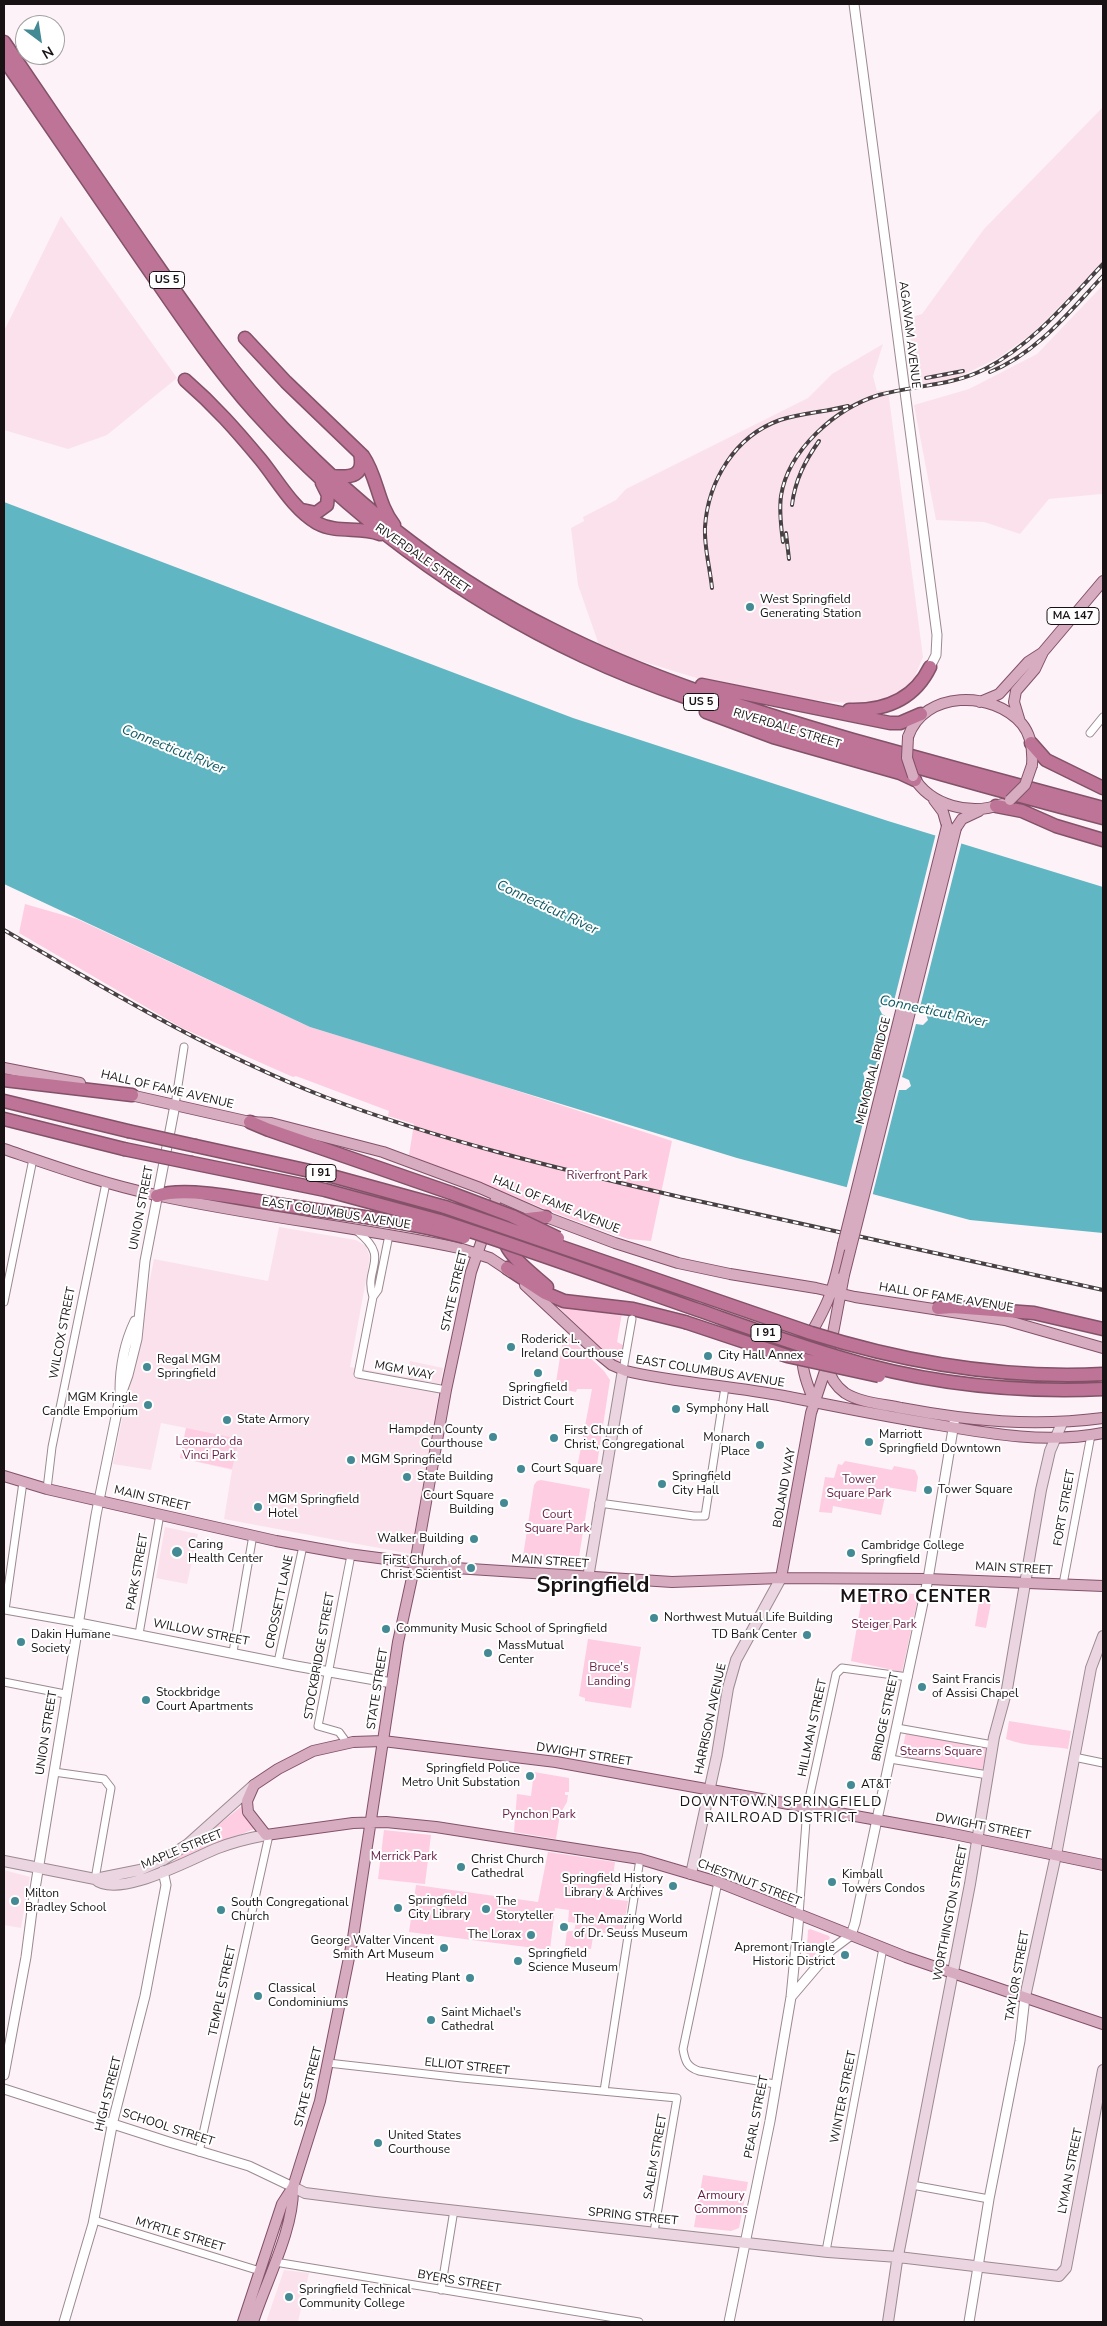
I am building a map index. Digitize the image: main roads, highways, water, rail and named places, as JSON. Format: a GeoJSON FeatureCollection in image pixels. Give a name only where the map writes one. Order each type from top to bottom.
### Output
{"type":"FeatureCollection","features":[{"type":"Feature","properties":{"kind":"highway","name":"US 5"},"geometry":{"type":"LineString","coordinates":[[4,42],[222,357],[283,427],[332,476]]}},
{"type":"Feature","properties":{"kind":"highway","name":"US 5"},"geometry":{"type":"LineString","coordinates":[[4,59],[214,361],[255,412],[315,473]]}},
{"type":"Feature","properties":{"kind":"highway"},"geometry":{"type":"LineString","coordinates":[[245,338],[286,382],[360,453],[371,470],[385,511],[404,537]]}},
{"type":"Feature","properties":{"kind":"highway"},"geometry":{"type":"LineString","coordinates":[[185,380],[219,409],[302,510],[315,522],[329,528],[366,530],[388,537]]}},
{"type":"Feature","properties":{"kind":"highway"},"geometry":{"type":"LineString","coordinates":[[332,476],[349,477],[358,472],[362,464],[360,453]]}},
{"type":"Feature","properties":{"kind":"highway"},"geometry":{"type":"LineString","coordinates":[[302,510],[313,513],[320,512],[328,502],[327,491],[315,473]]}},
{"type":"Feature","properties":{"kind":"highway","name":"RIVERDALE STREET"},"geometry":{"type":"LineString","coordinates":[[315,473],[388,537],[444,577],[494,608],[576,653],[797,724],[1103,808]]}},
{"type":"Feature","properties":{"kind":"highway","name":"RIVERDALE STREET"},"geometry":{"type":"LineString","coordinates":[[332,476],[404,537],[461,577],[511,608],[636,673],[725,710],[862,752],[1103,818]]}},
{"type":"Feature","properties":{"kind":"highway"},"geometry":{"type":"LineString","coordinates":[[828,710],[875,709],[895,703],[916,688],[930,667]]}},
{"type":"Feature","properties":{"kind":"highway"},"geometry":{"type":"LineString","coordinates":[[636,673],[892,723],[904,721],[922,714]]}},
{"type":"Feature","properties":{"kind":"highway"},"geometry":{"type":"LineString","coordinates":[[636,673],[741,726],[914,778]]}},
{"type":"Feature","properties":{"kind":"highway"},"geometry":{"type":"LineString","coordinates":[[1031,743],[1046,760],[1103,788]]}},
{"type":"Feature","properties":{"kind":"highway"},"geometry":{"type":"LineString","coordinates":[[996,806],[1022,811],[1056,826],[1103,840]]}},
{"type":"Feature","properties":{"kind":"highway"},"geometry":{"type":"LineString","coordinates":[[4,1080],[132,1095]]}},
{"type":"Feature","properties":{"kind":"highway","name":"I 91"},"geometry":{"type":"LineString","coordinates":[[4,1101],[128,1131],[328,1175],[445,1207],[812,1333],[891,1355],[986,1371],[1041,1374],[1103,1374]]}},
{"type":"Feature","properties":{"kind":"highway","name":"I 91"},"geometry":{"type":"LineString","coordinates":[[4,1119],[124,1149],[325,1190],[547,1258],[838,1358],[913,1376],[963,1384],[1041,1390],[1103,1389]]}},
{"type":"Feature","properties":{"kind":"highway"},"geometry":{"type":"LineString","coordinates":[[250,1122],[268,1130],[451,1193],[525,1222],[605,1262]]}},
{"type":"Feature","properties":{"kind":"highway"},"geometry":{"type":"LineString","coordinates":[[157,1196],[181,1192],[439,1226]]}},
{"type":"Feature","properties":{"kind":"highway"},"geometry":{"type":"LineString","coordinates":[[546,1217],[522,1220],[512,1224],[506,1232],[505,1246],[513,1257],[564,1300]]}},
{"type":"Feature","properties":{"kind":"highway"},"geometry":{"type":"LineString","coordinates":[[508,1268],[545,1293],[564,1300],[633,1310],[685,1322],[765,1349],[812,1362],[899,1380],[963,1384]]}},
{"type":"Feature","properties":{"kind":"highway"},"geometry":{"type":"LineString","coordinates":[[938,1308],[953,1307],[1034,1314],[1103,1330]]}},
{"type":"Feature","properties":{"kind":"main road","name":"MA 147"},"geometry":{"type":"LineString","coordinates":[[1022,725],[1015,710],[1014,696],[1018,688],[1035,669],[1043,652],[1103,581]]}},
{"type":"Feature","properties":{"kind":"main road","name":"MA 147"},"geometry":{"type":"LineString","coordinates":[[977,702],[986,701],[997,696],[1028,662],[1043,652]]}},
{"type":"Feature","properties":{"kind":"main road"},"geometry":{"type":"LineString","coordinates":[[957,700],[977,702],[1000,709],[1022,725],[1031,743],[1032,765],[1025,785],[1010,800],[965,817],[951,827],[942,809],[914,778],[907,758],[908,736],[913,725],[922,714],[944,702],[957,700]]}},
{"type":"Feature","properties":{"kind":"main road"},"geometry":{"type":"LineString","coordinates":[[928,794],[949,804],[982,810]]}},
{"type":"Feature","properties":{"kind":"main road","name":"MEMORIAL BRIDGE"},"geometry":{"type":"LineString","coordinates":[[840,1274],[951,827]]}},
{"type":"Feature","properties":{"kind":"main road","name":"HALL OF FAME AVENUE"},"geometry":{"type":"LineString","coordinates":[[4,1068],[250,1122],[271,1123],[374,1150],[472,1185],[546,1217],[614,1243],[689,1266],[1012,1322],[1103,1348]]}},
{"type":"Feature","properties":{"kind":"main road","name":"EAST COLUMBUS AVENUE"},"geometry":{"type":"LineString","coordinates":[[4,1149],[106,1183],[157,1196],[263,1216],[447,1245],[476,1253],[508,1268],[601,1356],[623,1370],[1014,1437],[1055,1438],[1103,1433]]}},
{"type":"Feature","properties":{"kind":"main road","name":"STATE STREET"},"geometry":{"type":"LineString","coordinates":[[243,2322],[282,2204],[293,2187],[316,2120],[353,1938],[398,1642],[415,1564],[446,1390],[476,1253],[497,1196]]}},
{"type":"Feature","properties":{"kind":"main road","name":"BOLAND WAY"},"geometry":{"type":"LineString","coordinates":[[781,1578],[811,1413],[827,1365],[840,1274]]}},
{"type":"Feature","properties":{"kind":"main road","name":"BOLAND WAY"},"geometry":{"type":"LineString","coordinates":[[815,1403],[803,1375],[804,1348],[836,1292]]}},
{"type":"Feature","properties":{"kind":"main road"},"geometry":{"type":"LineString","coordinates":[[827,1365],[834,1382],[842,1390],[855,1398],[955,1417],[1014,1423],[1062,1423],[1103,1418]]}},
{"type":"Feature","properties":{"kind":"main road"},"geometry":{"type":"LineString","coordinates":[[588,1578],[599,1503],[623,1370]]}},
{"type":"Feature","properties":{"kind":"main road","name":"WORTHINGTON STREET"},"geometry":{"type":"LineString","coordinates":[[888,2322],[898,2257],[978,1838],[993,1745],[1007,1689],[1041,1490],[1050,1451],[1062,1423]]}},
{"type":"Feature","properties":{"kind":"main road","name":"MAIN STREET"},"geometry":{"type":"LineString","coordinates":[[4,1476],[47,1489],[303,1546],[415,1564],[588,1578],[690,1582],[781,1578],[928,1579],[1103,1586]]}},
{"type":"Feature","properties":{"kind":"main road","name":"HARRISON AVENUE"},"geometry":{"type":"LineString","coordinates":[[692,1874],[708,1788],[717,1755],[728,1688],[736,1660],[781,1578]]}},
{"type":"Feature","properties":{"kind":"main road","name":"TAYLOR STREET"},"geometry":{"type":"LineString","coordinates":[[1025,1997],[1056,1855],[1092,1663],[1103,1636]]}},
{"type":"Feature","properties":{"kind":"main road","name":"DWIGHT STREET"},"geometry":{"type":"LineString","coordinates":[[95,1879],[140,1870],[170,1856],[199,1835],[254,1785],[306,1754],[347,1743],[383,1741],[556,1762],[708,1788],[807,1808],[978,1838],[1103,1865]]}},
{"type":"Feature","properties":{"kind":"main road"},"geometry":{"type":"LineString","coordinates":[[254,1785],[247,1801],[248,1812],[268,1835]]}},
{"type":"Feature","properties":{"kind":"main road","name":"MAPLE STREET"},"geometry":{"type":"LineString","coordinates":[[4,1861],[95,1879],[105,1886],[119,1885],[136,1881],[225,1846],[268,1835],[372,1822]]}},
{"type":"Feature","properties":{"kind":"main road","name":"CHESTNUT STREET"},"geometry":{"type":"LineString","coordinates":[[372,1822],[436,1827],[640,1859],[718,1882],[952,1974],[1103,2024]]}},
{"type":"Feature","properties":{"kind":"main road","name":"LYMAN STREET"},"geometry":{"type":"LineString","coordinates":[[1062,2275],[1066,2268],[1103,2070]]}},
{"type":"Feature","properties":{"kind":"main road","name":"STATE STREET"},"geometry":{"type":"LineString","coordinates":[[253,2322],[275,2262],[293,2203],[293,2187]]}},
{"type":"Feature","properties":{"kind":"main road","name":"SPRING STREET"},"geometry":{"type":"LineString","coordinates":[[293,2187],[305,2193],[331,2196],[826,2251],[898,2257],[1055,2276],[1062,2275]]}},
{"type":"Feature","properties":{"kind":"water","name":"Connecticut River"},"geometry":{"type":"Polygon","coordinates":[[[4,502],[573,718],[888,821],[1103,887],[1103,1233],[970,1220],[737,1158],[310,1027],[4,884],[4,502]]]}},
{"type":"Feature","properties":{"kind":"railway"},"geometry":{"type":"LineString","coordinates":[[783,542],[780,507],[785,479],[793,463],[816,433],[847,410],[863,401],[879,395],[960,379],[985,369],[1002,359],[1034,335],[1103,264]]}},
{"type":"Feature","properties":{"kind":"railway"},"geometry":{"type":"LineString","coordinates":[[990,372],[1007,364],[1037,343],[1065,317],[1103,276]]}},
{"type":"Feature","properties":{"kind":"railway"},"geometry":{"type":"LineString","coordinates":[[926,378],[963,371]]}},
{"type":"Feature","properties":{"kind":"railway"},"geometry":{"type":"LineString","coordinates":[[712,588],[705,535],[707,510],[718,477],[727,462],[737,449],[764,427],[780,420],[848,406]]}},
{"type":"Feature","properties":{"kind":"railway"},"geometry":{"type":"LineString","coordinates":[[792,505],[801,471],[819,441]]}},
{"type":"Feature","properties":{"kind":"railway"},"geometry":{"type":"LineString","coordinates":[[786,533],[789,559]]}},
{"type":"Feature","properties":{"kind":"railway"},"geometry":{"type":"LineString","coordinates":[[4,930],[201,1041],[283,1080],[369,1113],[457,1141],[546,1165],[733,1209],[1103,1290]]}},
{"type":"Feature","properties":{"kind":"place","name":"West Springfield Generating Station"},"geometry":{"type":"Point","coordinates":[750,607]}},
{"type":"Feature","properties":{"kind":"place","name":"Roderick L. Ireland Courthouse"},"geometry":{"type":"Point","coordinates":[511,1347]}},
{"type":"Feature","properties":{"kind":"place","name":"City Hall Annex"},"geometry":{"type":"Point","coordinates":[708,1356]}},
{"type":"Feature","properties":{"kind":"place","name":"Regal MGM Springfield"},"geometry":{"type":"Point","coordinates":[147,1367]}},
{"type":"Feature","properties":{"kind":"place","name":"Springfield District Court"},"geometry":{"type":"Point","coordinates":[538,1373]}},
{"type":"Feature","properties":{"kind":"place","name":"MGM Kringle Candle Emporium"},"geometry":{"type":"Point","coordinates":[148,1405]}},
{"type":"Feature","properties":{"kind":"place","name":"Symphony Hall"},"geometry":{"type":"Point","coordinates":[676,1409]}},
{"type":"Feature","properties":{"kind":"place","name":"State Armory"},"geometry":{"type":"Point","coordinates":[227,1420]}},
{"type":"Feature","properties":{"kind":"place","name":"Hampden County Courthouse"},"geometry":{"type":"Point","coordinates":[493,1437]}},
{"type":"Feature","properties":{"kind":"place","name":"First Church of Christ, Congregational"},"geometry":{"type":"Point","coordinates":[554,1438]}},
{"type":"Feature","properties":{"kind":"place","name":"Marriott Springfield Downtown"},"geometry":{"type":"Point","coordinates":[869,1442]}},
{"type":"Feature","properties":{"kind":"place","name":"Monarch Place"},"geometry":{"type":"Point","coordinates":[760,1445]}},
{"type":"Feature","properties":{"kind":"place","name":"MGM Springfield"},"geometry":{"type":"Point","coordinates":[351,1460]}},
{"type":"Feature","properties":{"kind":"place","name":"Court Square"},"geometry":{"type":"Point","coordinates":[521,1469]}},
{"type":"Feature","properties":{"kind":"place","name":"State Building"},"geometry":{"type":"Point","coordinates":[407,1477]}},
{"type":"Feature","properties":{"kind":"place","name":"Springfield City Hall"},"geometry":{"type":"Point","coordinates":[662,1484]}},
{"type":"Feature","properties":{"kind":"place","name":"Tower Square"},"geometry":{"type":"Point","coordinates":[928,1490]}},
{"type":"Feature","properties":{"kind":"place","name":"Court Square Building"},"geometry":{"type":"Point","coordinates":[504,1503]}},
{"type":"Feature","properties":{"kind":"place","name":"MGM Springfield Hotel"},"geometry":{"type":"Point","coordinates":[258,1507]}},
{"type":"Feature","properties":{"kind":"place","name":"Walker Building"},"geometry":{"type":"Point","coordinates":[474,1539]}},
{"type":"Feature","properties":{"kind":"place","name":"Caring Health Center"},"geometry":{"type":"Point","coordinates":[177,1552]}},
{"type":"Feature","properties":{"kind":"place","name":"Cambridge College Springfield"},"geometry":{"type":"Point","coordinates":[851,1553]}},
{"type":"Feature","properties":{"kind":"place","name":"First Church of Christ Scientist"},"geometry":{"type":"Point","coordinates":[471,1568]}},
{"type":"Feature","properties":{"kind":"place","name":"Northwest Mutual Life Building"},"geometry":{"type":"Point","coordinates":[654,1618]}},
{"type":"Feature","properties":{"kind":"place","name":"Community Music School of Springfield"},"geometry":{"type":"Point","coordinates":[386,1629]}},
{"type":"Feature","properties":{"kind":"place","name":"TD Bank Center"},"geometry":{"type":"Point","coordinates":[807,1635]}},
{"type":"Feature","properties":{"kind":"place","name":"Dakin Humane Society"},"geometry":{"type":"Point","coordinates":[21,1642]}},
{"type":"Feature","properties":{"kind":"place","name":"MassMutual Center"},"geometry":{"type":"Point","coordinates":[488,1653]}},
{"type":"Feature","properties":{"kind":"place","name":"Saint Francis of Assisi Chapel"},"geometry":{"type":"Point","coordinates":[922,1687]}},
{"type":"Feature","properties":{"kind":"place","name":"Stockbridge Court Apartments"},"geometry":{"type":"Point","coordinates":[146,1700]}},
{"type":"Feature","properties":{"kind":"place","name":"Springfield Police Metro Unit Substation"},"geometry":{"type":"Point","coordinates":[530,1776]}},
{"type":"Feature","properties":{"kind":"place","name":"AT&T"},"geometry":{"type":"Point","coordinates":[851,1785]}},
{"type":"Feature","properties":{"kind":"place","name":"Christ Church Cathedral"},"geometry":{"type":"Point","coordinates":[461,1867]}},
{"type":"Feature","properties":{"kind":"place","name":"Kimball Towers Condos"},"geometry":{"type":"Point","coordinates":[832,1882]}},
{"type":"Feature","properties":{"kind":"place","name":"Springfield History Library & Archives"},"geometry":{"type":"Point","coordinates":[673,1886]}},
{"type":"Feature","properties":{"kind":"place","name":"Milton Bradley School"},"geometry":{"type":"Point","coordinates":[15,1901]}},
{"type":"Feature","properties":{"kind":"place","name":"Springfield City Library"},"geometry":{"type":"Point","coordinates":[398,1908]}},
{"type":"Feature","properties":{"kind":"place","name":"The Storyteller"},"geometry":{"type":"Point","coordinates":[486,1909]}},
{"type":"Feature","properties":{"kind":"place","name":"South Congregational Church"},"geometry":{"type":"Point","coordinates":[221,1910]}},
{"type":"Feature","properties":{"kind":"place","name":"The Amazing World of Dr. Seuss Museum"},"geometry":{"type":"Point","coordinates":[564,1927]}},
{"type":"Feature","properties":{"kind":"place","name":"The Lorax"},"geometry":{"type":"Point","coordinates":[531,1935]}},
{"type":"Feature","properties":{"kind":"place","name":"George Walter Vincent Smith Art Museum"},"geometry":{"type":"Point","coordinates":[444,1948]}},
{"type":"Feature","properties":{"kind":"place","name":"Apremont Triangle Historic District"},"geometry":{"type":"Point","coordinates":[845,1955]}},
{"type":"Feature","properties":{"kind":"place","name":"Springfield Science Museum"},"geometry":{"type":"Point","coordinates":[518,1961]}},
{"type":"Feature","properties":{"kind":"place","name":"Heating Plant"},"geometry":{"type":"Point","coordinates":[470,1978]}},
{"type":"Feature","properties":{"kind":"place","name":"Classical Condominiums"},"geometry":{"type":"Point","coordinates":[258,1996]}},
{"type":"Feature","properties":{"kind":"place","name":"Saint Michael's Cathedral"},"geometry":{"type":"Point","coordinates":[431,2020]}},
{"type":"Feature","properties":{"kind":"place","name":"United States Courthouse"},"geometry":{"type":"Point","coordinates":[378,2143]}},
{"type":"Feature","properties":{"kind":"place","name":"Springfield Technical Community College"},"geometry":{"type":"Point","coordinates":[289,2297]}},
{"type":"Feature","properties":{"kind":"district","name":"Springfield"},"geometry":{"type":"Point","coordinates":[593,1587]}},
{"type":"Feature","properties":{"kind":"district","name":"METRO CENTER"},"geometry":{"type":"Point","coordinates":[916,1598]}},
{"type":"Feature","properties":{"kind":"district","name":"DOWNTOWN SPRINGFIELD RAILROAD DISTRICT"},"geometry":{"type":"Point","coordinates":[781,1812]}},
{"type":"Feature","properties":{"kind":"park label","name":"Riverfront Park"},"geometry":{"type":"Point","coordinates":[607,1176]}},
{"type":"Feature","properties":{"kind":"park label","name":"Leonardo da Vinci Park"},"geometry":{"type":"Point","coordinates":[209,1449]}},
{"type":"Feature","properties":{"kind":"park label","name":"Tower Square Park"},"geometry":{"type":"Point","coordinates":[859,1487]}},
{"type":"Feature","properties":{"kind":"park label","name":"Court Square Park"},"geometry":{"type":"Point","coordinates":[557,1522]}},
{"type":"Feature","properties":{"kind":"park label","name":"Steiger Park"},"geometry":{"type":"Point","coordinates":[884,1625]}},
{"type":"Feature","properties":{"kind":"park label","name":"Bruce's Landing"},"geometry":{"type":"Point","coordinates":[609,1675]}},
{"type":"Feature","properties":{"kind":"park label","name":"Stearns Square"},"geometry":{"type":"Point","coordinates":[941,1752]}},
{"type":"Feature","properties":{"kind":"park label","name":"Pynchon Park"},"geometry":{"type":"Point","coordinates":[539,1815]}},
{"type":"Feature","properties":{"kind":"park label","name":"Merrick Park"},"geometry":{"type":"Point","coordinates":[404,1857]}},
{"type":"Feature","properties":{"kind":"park label","name":"Armoury Commons"},"geometry":{"type":"Point","coordinates":[721,2203]}}]}
